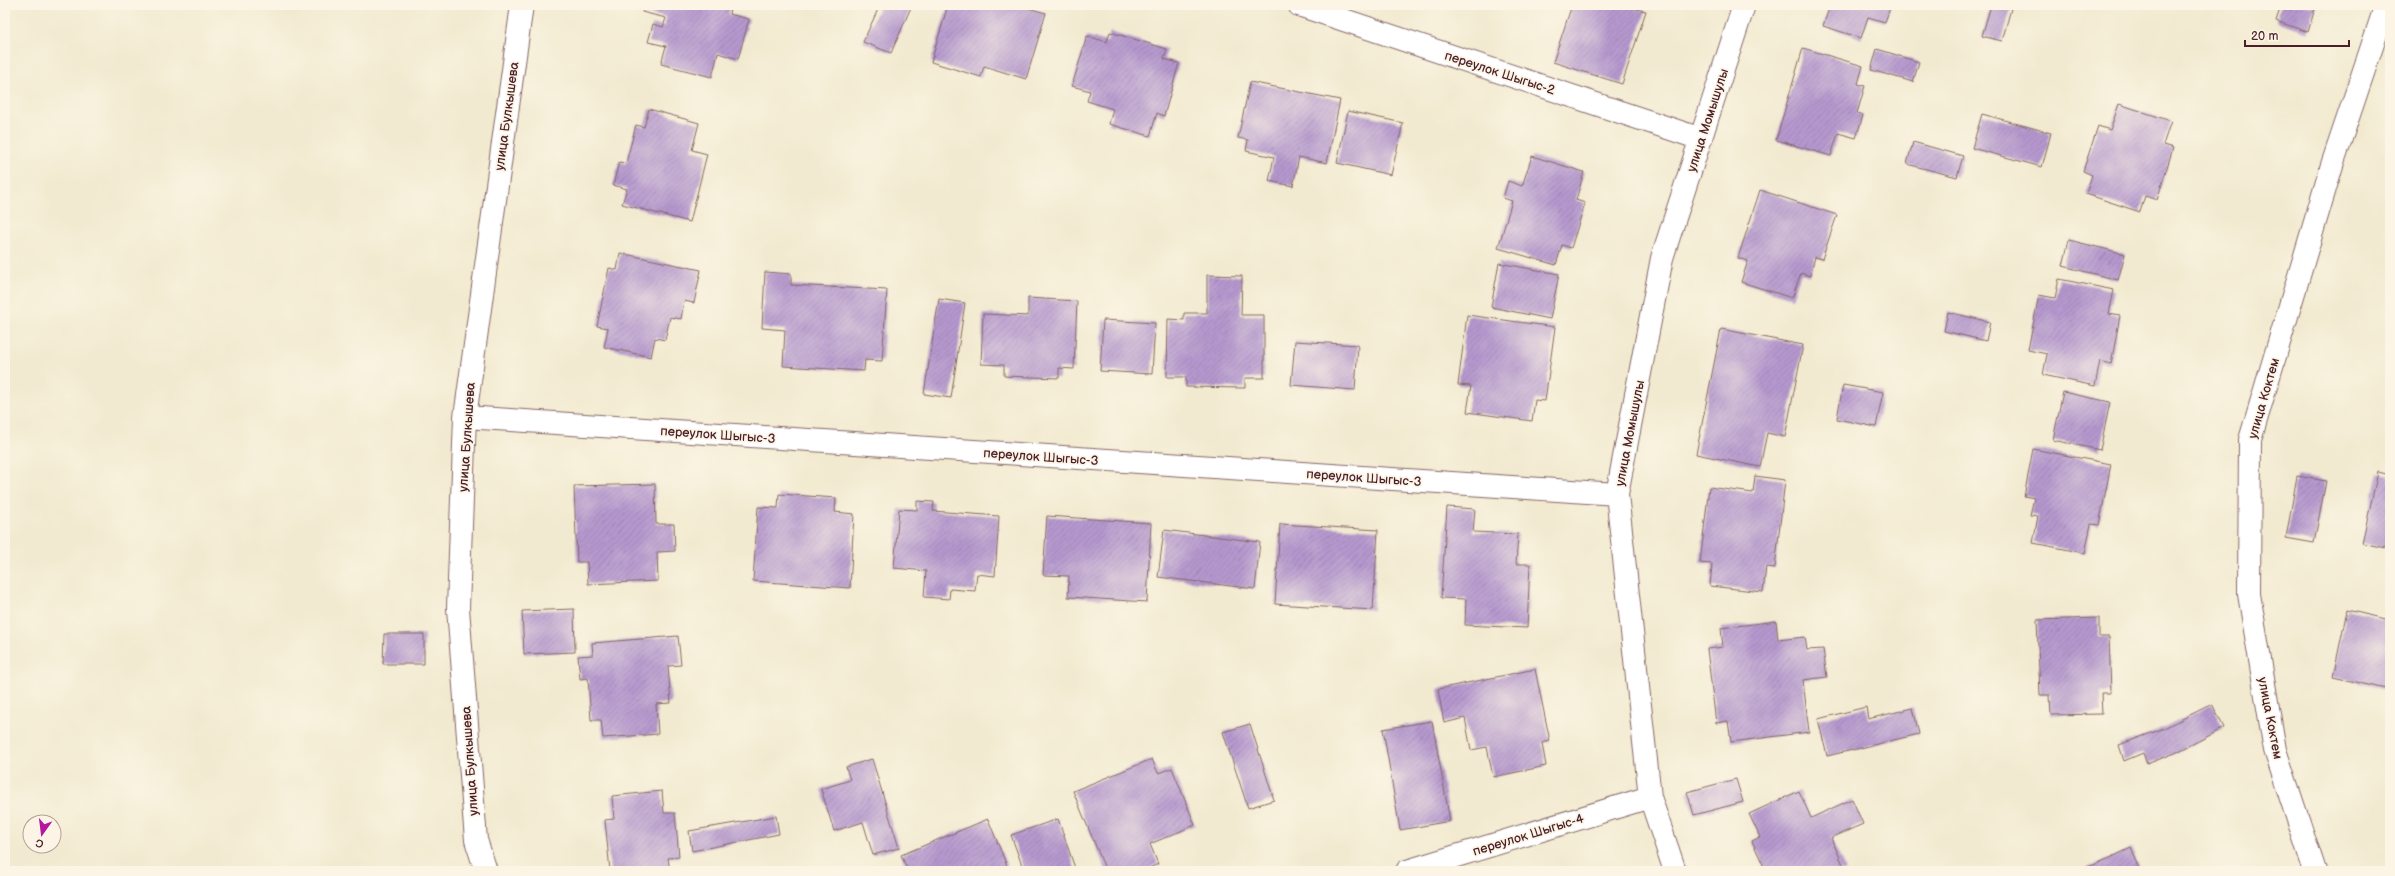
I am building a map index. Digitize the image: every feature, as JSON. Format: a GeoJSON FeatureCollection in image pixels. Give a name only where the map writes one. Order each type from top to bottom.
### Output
{"type":"FeatureCollection","features":[{"type":"Feature","properties":{"kind":"street","name":"улица Булкышева"},"geometry":{"type":"LineString","coordinates":[[486,871],[476,840],[458,608],[465,417],[522,5]]}},
{"type":"Feature","properties":{"kind":"street","name":"переулок Шыгыс-2"},"geometry":{"type":"LineString","coordinates":[[1299,5],[1701,139]]}},
{"type":"Feature","properties":{"kind":"street","name":"улица Момышулы"},"geometry":{"type":"LineString","coordinates":[[1675,871],[1650,797],[1617,494],[1662,258],[1744,5]]}},
{"type":"Feature","properties":{"kind":"street","name":"улица Коктем"},"geometry":{"type":"LineString","coordinates":[[2315,871],[2275,750],[2249,594],[2250,440],[2332,165],[2386,5]]}},
{"type":"Feature","properties":{"kind":"street","name":"переулок Шыгыс-3"},"geometry":{"type":"LineString","coordinates":[[465,417],[1617,494]]}},
{"type":"Feature","properties":{"kind":"street","name":"переулок Шыгыс-4"},"geometry":{"type":"LineString","coordinates":[[1407,871],[1650,797]]}},
{"type":"Feature","properties":{"kind":"building"},"geometry":{"type":"Polygon","coordinates":[[[644,5],[731,5],[729,14],[749,19],[738,59],[718,53],[712,77],[661,64],[666,46],[648,42],[653,24],[663,27],[666,18],[642,12],[644,5]]]}},
{"type":"Feature","properties":{"kind":"building"},"geometry":{"type":"Polygon","coordinates":[[[880,5],[912,5],[891,53],[863,42],[880,5]]]}},
{"type":"Feature","properties":{"kind":"building"},"geometry":{"type":"Polygon","coordinates":[[[948,5],[1017,5],[1046,13],[1026,79],[984,66],[981,77],[931,62],[948,5]]]}},
{"type":"Feature","properties":{"kind":"building"},"geometry":{"type":"Polygon","coordinates":[[[1572,5],[1638,5],[1636,9],[1646,11],[1622,84],[1553,62],[1572,5]]]}},
{"type":"Feature","properties":{"kind":"building"},"geometry":{"type":"Polygon","coordinates":[[[1830,5],[1891,5],[1885,22],[1868,17],[1861,38],[1823,26],[1830,5]]]}},
{"type":"Feature","properties":{"kind":"building"},"geometry":{"type":"Polygon","coordinates":[[[1991,5],[2012,5],[2002,41],[1982,36],[1991,5]]]}},
{"type":"Feature","properties":{"kind":"building"},"geometry":{"type":"Polygon","coordinates":[[[2278,5],[2316,5],[2308,32],[2276,21],[2281,6],[2278,5]]]}},
{"type":"Feature","properties":{"kind":"building"},"geometry":{"type":"Polygon","coordinates":[[[1110,32],[1167,49],[1164,59],[1179,63],[1164,116],[1157,113],[1150,136],[1109,124],[1113,109],[1087,101],[1090,91],[1072,86],[1087,36],[1107,42],[1110,32]]]}},
{"type":"Feature","properties":{"kind":"building"},"geometry":{"type":"Polygon","coordinates":[[[1803,48],[1863,66],[1858,84],[1865,86],[1857,113],[1863,115],[1856,138],[1838,133],[1831,156],[1776,140],[1803,48]]]}},
{"type":"Feature","properties":{"kind":"building"},"geometry":{"type":"Polygon","coordinates":[[[1877,49],[1919,62],[1913,82],[1871,70],[1877,49]]]}},
{"type":"Feature","properties":{"kind":"building"},"geometry":{"type":"Polygon","coordinates":[[[1250,82],[1340,100],[1327,163],[1299,157],[1293,186],[1269,181],[1274,157],[1246,151],[1248,140],[1238,138],[1250,82]]]}},
{"type":"Feature","properties":{"kind":"building"},"geometry":{"type":"Polygon","coordinates":[[[2119,104],[2171,121],[2163,145],[2173,148],[2157,200],[2145,196],[2140,212],[2086,194],[2092,175],[2083,171],[2098,126],[2110,130],[2119,104]]]}},
{"type":"Feature","properties":{"kind":"building"},"geometry":{"type":"Polygon","coordinates":[[[649,109],[699,123],[692,150],[707,154],[690,222],[622,204],[627,189],[613,185],[619,162],[626,163],[636,125],[644,127],[649,109]]]}},
{"type":"Feature","properties":{"kind":"building"},"geometry":{"type":"Polygon","coordinates":[[[1348,111],[1403,123],[1391,175],[1337,163],[1348,111]]]}},
{"type":"Feature","properties":{"kind":"building"},"geometry":{"type":"Polygon","coordinates":[[[1982,114],[2051,133],[2042,167],[1972,148],[1982,114]]]}},
{"type":"Feature","properties":{"kind":"building"},"geometry":{"type":"Polygon","coordinates":[[[1913,142],[1963,156],[1957,177],[1907,164],[1913,142]]]}},
{"type":"Feature","properties":{"kind":"building"},"geometry":{"type":"Polygon","coordinates":[[[1532,156],[1584,172],[1576,200],[1585,203],[1571,248],[1562,245],[1556,265],[1498,248],[1512,201],[1503,198],[1508,181],[1522,186],[1532,156]]]}},
{"type":"Feature","properties":{"kind":"building"},"geometry":{"type":"Polygon","coordinates":[[[1760,190],[1837,215],[1822,259],[1815,257],[1810,276],[1801,273],[1792,298],[1741,282],[1748,261],[1738,258],[1760,190]]]}},
{"type":"Feature","properties":{"kind":"building"},"geometry":{"type":"Polygon","coordinates":[[[2069,240],[2125,254],[2118,280],[2063,266],[2069,240]]]}},
{"type":"Feature","properties":{"kind":"building"},"geometry":{"type":"Polygon","coordinates":[[[620,253],[701,270],[694,303],[684,301],[681,319],[670,317],[665,340],[655,338],[651,357],[604,347],[608,328],[597,326],[609,268],[617,270],[620,253]]]}},
{"type":"Feature","properties":{"kind":"building"},"geometry":{"type":"Polygon","coordinates":[[[1499,263],[1559,274],[1550,319],[1491,307],[1499,263]]]}},
{"type":"Feature","properties":{"kind":"building"},"geometry":{"type":"Polygon","coordinates":[[[765,272],[791,274],[791,285],[887,290],[882,361],[865,360],[864,371],[783,366],[785,330],[762,328],[765,272]]]}},
{"type":"Feature","properties":{"kind":"building"},"geometry":{"type":"Polygon","coordinates":[[[1207,275],[1242,276],[1241,315],[1264,315],[1264,378],[1245,378],[1245,388],[1186,387],[1186,377],[1167,377],[1168,319],[1184,320],[1184,313],[1207,313],[1207,275]]]}},
{"type":"Feature","properties":{"kind":"building"},"geometry":{"type":"Polygon","coordinates":[[[2059,279],[2114,290],[2109,314],[2120,316],[2111,364],[2100,361],[2095,386],[2043,375],[2047,354],[2028,350],[2039,295],[2055,298],[2059,279]]]}},
{"type":"Feature","properties":{"kind":"building"},"geometry":{"type":"Polygon","coordinates":[[[1028,298],[1077,301],[1074,369],[1059,368],[1059,378],[1004,376],[1004,365],[981,364],[983,314],[1028,316],[1028,298]]]}},
{"type":"Feature","properties":{"kind":"building"},"geometry":{"type":"Polygon","coordinates":[[[939,299],[965,303],[951,398],[924,394],[939,299]]]}},
{"type":"Feature","properties":{"kind":"building"},"geometry":{"type":"Polygon","coordinates":[[[1948,312],[1990,322],[1986,341],[1944,331],[1948,312]]]}},
{"type":"Feature","properties":{"kind":"building"},"geometry":{"type":"Polygon","coordinates":[[[1467,315],[1555,327],[1545,401],[1535,400],[1532,421],[1467,412],[1471,386],[1458,385],[1467,315]]]}},
{"type":"Feature","properties":{"kind":"building"},"geometry":{"type":"Polygon","coordinates":[[[1103,320],[1155,323],[1152,374],[1100,371],[1103,320]]]}},
{"type":"Feature","properties":{"kind":"building"},"geometry":{"type":"Polygon","coordinates":[[[1721,329],[1803,345],[1785,437],[1767,433],[1760,467],[1696,454],[1721,329]]]}},
{"type":"Feature","properties":{"kind":"building"},"geometry":{"type":"Polygon","coordinates":[[[1295,341],[1358,345],[1355,390],[1291,385],[1295,341]]]}},
{"type":"Feature","properties":{"kind":"building"},"geometry":{"type":"Polygon","coordinates":[[[1843,385],[1883,392],[1876,427],[1837,419],[1843,385]]]}},
{"type":"Feature","properties":{"kind":"building"},"geometry":{"type":"Polygon","coordinates":[[[2063,392],[2110,402],[2100,450],[2053,440],[2063,392]]]}},
{"type":"Feature","properties":{"kind":"building"},"geometry":{"type":"Polygon","coordinates":[[[2033,449],[2111,464],[2099,525],[2091,524],[2085,553],[2033,543],[2038,516],[2030,515],[2034,498],[2024,496],[2033,449]]]}},
{"type":"Feature","properties":{"kind":"building"},"geometry":{"type":"Polygon","coordinates":[[[2378,472],[2390,475],[2390,549],[2362,543],[2378,472]]]}},
{"type":"Feature","properties":{"kind":"building"},"geometry":{"type":"Polygon","coordinates":[[[1755,476],[1785,480],[1775,568],[1766,567],[1763,592],[1710,586],[1712,564],[1700,563],[1709,487],[1753,493],[1755,476]]]}},
{"type":"Feature","properties":{"kind":"building"},"geometry":{"type":"Polygon","coordinates":[[[2297,476],[2326,481],[2314,543],[2286,538],[2297,476]]]}},
{"type":"Feature","properties":{"kind":"building"},"geometry":{"type":"Polygon","coordinates":[[[655,484],[656,524],[674,524],[675,551],[657,552],[658,581],[588,584],[587,562],[577,562],[574,486],[655,484]]]}},
{"type":"Feature","properties":{"kind":"building"},"geometry":{"type":"Polygon","coordinates":[[[779,494],[836,498],[835,512],[854,514],[850,588],[753,581],[758,507],[778,508],[779,494]]]}},
{"type":"Feature","properties":{"kind":"building"},"geometry":{"type":"Polygon","coordinates":[[[917,501],[934,502],[933,511],[999,516],[995,576],[977,574],[975,591],[950,589],[949,599],[924,597],[926,571],[894,568],[899,509],[917,510],[917,501]]]}},
{"type":"Feature","properties":{"kind":"building"},"geometry":{"type":"Polygon","coordinates":[[[1447,507],[1475,509],[1473,532],[1518,534],[1516,564],[1530,564],[1527,628],[1465,625],[1466,599],[1441,598],[1447,507]]]}},
{"type":"Feature","properties":{"kind":"building"},"geometry":{"type":"Polygon","coordinates":[[[1047,516],[1151,523],[1147,602],[1068,597],[1069,576],[1043,575],[1047,516]]]}},
{"type":"Feature","properties":{"kind":"building"},"geometry":{"type":"Polygon","coordinates":[[[1280,524],[1378,530],[1373,610],[1275,604],[1280,524]]]}},
{"type":"Feature","properties":{"kind":"building"},"geometry":{"type":"Polygon","coordinates":[[[1164,530],[1260,542],[1255,589],[1158,577],[1164,530]]]}},
{"type":"Feature","properties":{"kind":"building"},"geometry":{"type":"Polygon","coordinates":[[[574,609],[575,652],[524,654],[522,611],[574,609]]]}},
{"type":"Feature","properties":{"kind":"building"},"geometry":{"type":"Polygon","coordinates":[[[2347,610],[2390,620],[2390,690],[2333,677],[2347,610]]]}},
{"type":"Feature","properties":{"kind":"building"},"geometry":{"type":"Polygon","coordinates":[[[2099,618],[2099,637],[2109,637],[2111,693],[2101,693],[2102,714],[2051,715],[2050,695],[2040,695],[2037,620],[2099,618]]]}},
{"type":"Feature","properties":{"kind":"building"},"geometry":{"type":"Polygon","coordinates":[[[1776,621],[1778,640],[1805,637],[1807,650],[1823,649],[1827,677],[1803,680],[1809,732],[1731,742],[1728,721],[1716,723],[1707,649],[1723,647],[1721,628],[1776,621]]]}},
{"type":"Feature","properties":{"kind":"building"},"geometry":{"type":"Polygon","coordinates":[[[384,634],[424,634],[424,664],[383,664],[384,634]]]}},
{"type":"Feature","properties":{"kind":"building"},"geometry":{"type":"Polygon","coordinates":[[[678,636],[681,665],[668,666],[671,703],[656,704],[658,734],[603,738],[601,720],[591,720],[588,678],[580,679],[578,656],[593,655],[592,643],[678,636]]]}},
{"type":"Feature","properties":{"kind":"building"},"geometry":{"type":"Polygon","coordinates":[[[1535,669],[1550,741],[1542,743],[1546,766],[1493,777],[1487,747],[1471,750],[1465,718],[1444,723],[1438,689],[1535,669]]]}},
{"type":"Feature","properties":{"kind":"building"},"geometry":{"type":"Polygon","coordinates":[[[2212,704],[2224,728],[2175,753],[2147,764],[2143,753],[2124,761],[2119,745],[2162,729],[2212,704]]]}},
{"type":"Feature","properties":{"kind":"building"},"geometry":{"type":"Polygon","coordinates":[[[1866,707],[1868,719],[1913,708],[1919,734],[1827,756],[1818,719],[1866,707]]]}},
{"type":"Feature","properties":{"kind":"building"},"geometry":{"type":"Polygon","coordinates":[[[1432,721],[1450,821],[1400,830],[1383,729],[1432,721]]]}},
{"type":"Feature","properties":{"kind":"building"},"geometry":{"type":"Polygon","coordinates":[[[1250,724],[1274,800],[1248,808],[1223,732],[1250,724]]]}},
{"type":"Feature","properties":{"kind":"building"},"geometry":{"type":"Polygon","coordinates":[[[872,759],[899,848],[873,855],[863,822],[834,831],[821,789],[850,780],[846,767],[872,759]]]}},
{"type":"Feature","properties":{"kind":"building"},"geometry":{"type":"Polygon","coordinates":[[[1152,759],[1158,773],[1172,768],[1195,825],[1150,844],[1158,864],[1143,871],[1106,871],[1073,791],[1152,759]]]}},
{"type":"Feature","properties":{"kind":"building"},"geometry":{"type":"Polygon","coordinates":[[[1736,779],[1743,802],[1694,815],[1687,792],[1736,779]]]}},
{"type":"Feature","properties":{"kind":"building"},"geometry":{"type":"Polygon","coordinates":[[[662,791],[664,813],[675,813],[679,857],[668,858],[670,871],[610,871],[605,820],[614,819],[612,796],[662,791]]]}},
{"type":"Feature","properties":{"kind":"building"},"geometry":{"type":"Polygon","coordinates":[[[1799,791],[1811,818],[1852,799],[1863,824],[1831,838],[1846,871],[1766,871],[1752,841],[1760,837],[1749,814],[1799,791]]]}},
{"type":"Feature","properties":{"kind":"building"},"geometry":{"type":"Polygon","coordinates":[[[776,816],[779,834],[692,851],[689,831],[776,816]]]}},
{"type":"Feature","properties":{"kind":"building"},"geometry":{"type":"Polygon","coordinates":[[[988,819],[1009,871],[908,871],[901,855],[988,819]]]}},
{"type":"Feature","properties":{"kind":"building"},"geometry":{"type":"Polygon","coordinates":[[[1058,819],[1076,871],[1024,871],[1011,835],[1058,819]]]}},
{"type":"Feature","properties":{"kind":"building"},"geometry":{"type":"Polygon","coordinates":[[[2131,848],[2141,871],[2079,871],[2110,858],[2131,848]]]}}]}
